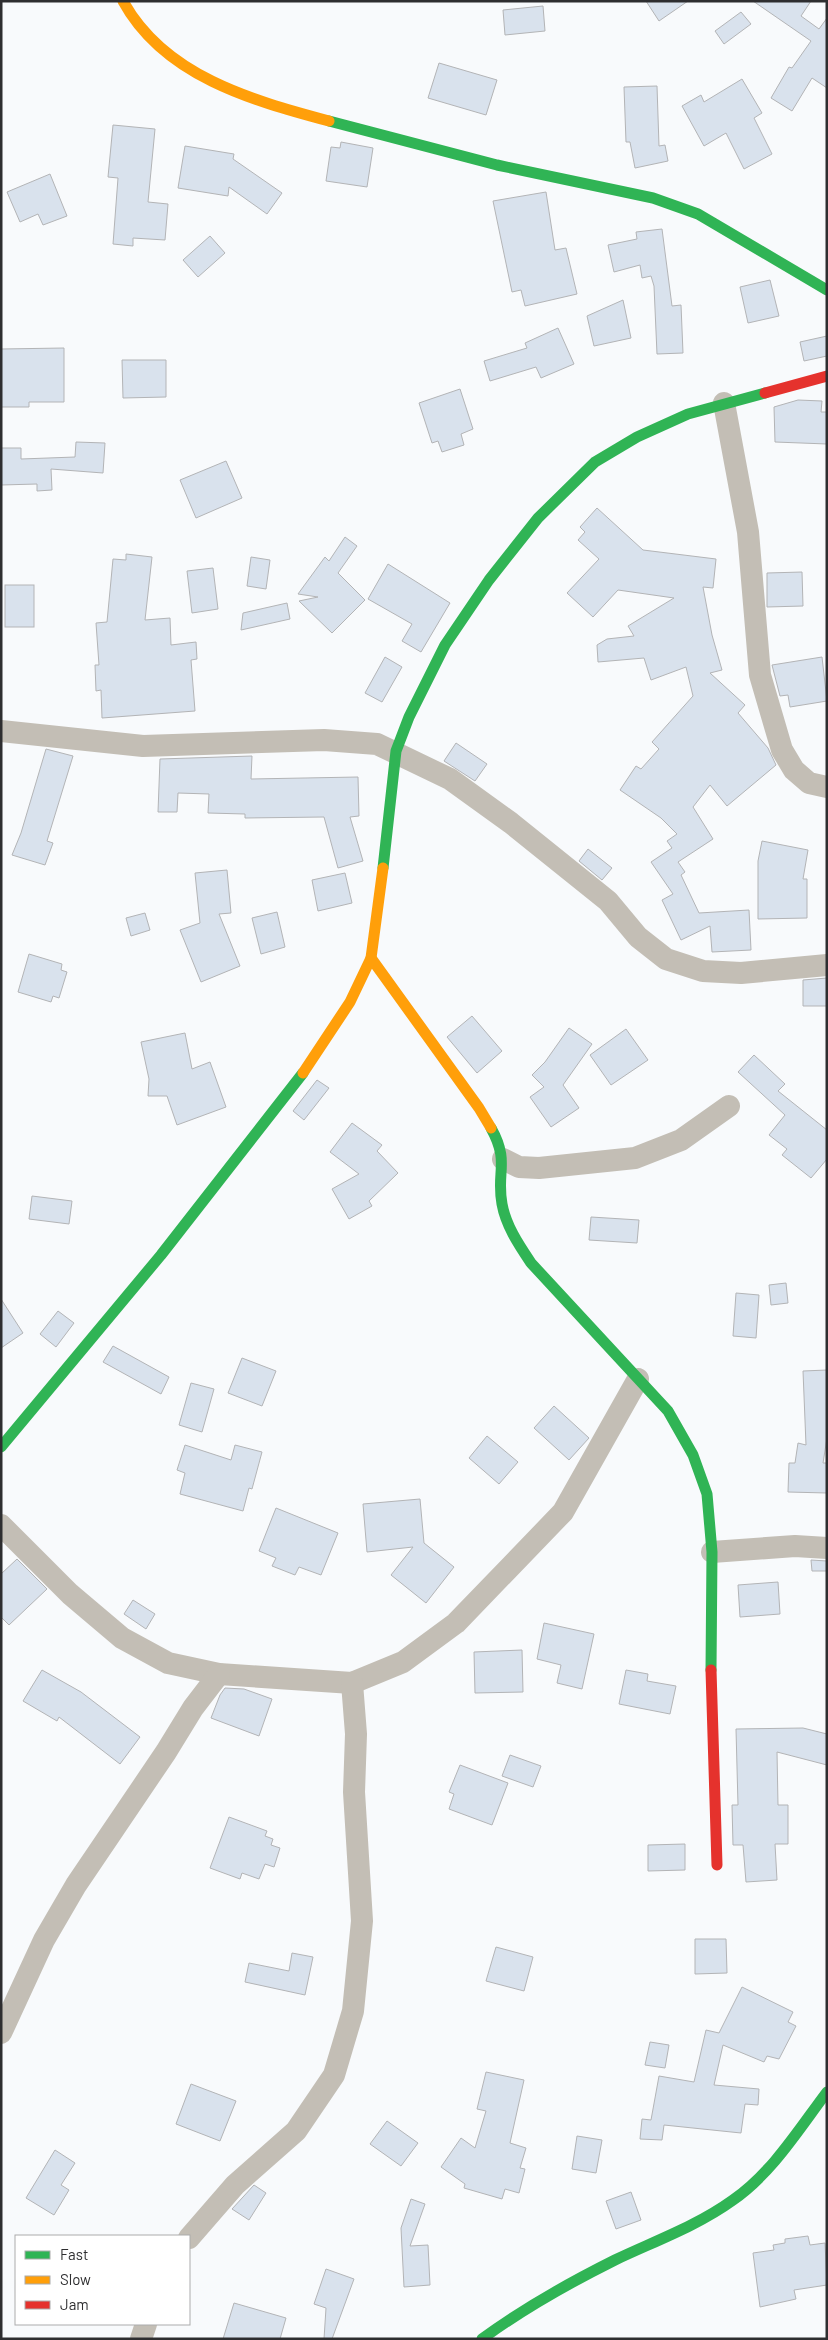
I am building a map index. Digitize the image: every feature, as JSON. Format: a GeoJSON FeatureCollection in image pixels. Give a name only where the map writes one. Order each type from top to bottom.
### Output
{"type":"FeatureCollection","features":[{"type":"Feature","properties":{"kind":"street"},"geometry":{"type":"LineString","coordinates":[[123,1],[135,23],[180,65],[229,90],[284,109],[497,165],[653,198],[698,214],[827,290]]}},
{"type":"Feature","properties":{"kind":"street"},"geometry":{"type":"LineString","coordinates":[[1,1447],[161,1255],[309,1064],[350,1002],[371,958],[379,909],[396,751],[409,716],[445,645],[489,580],[538,518],[595,462],[637,438],[688,414],[827,376]]}},
{"type":"Feature","properties":{"kind":"street"},"geometry":{"type":"LineString","coordinates":[[724,403],[748,532],[760,675],[782,750],[790,764],[794,770],[810,783],[827,787]]}},
{"type":"Feature","properties":{"kind":"street"},"geometry":{"type":"LineString","coordinates":[[1,731],[143,746],[355,741],[377,744],[396,751],[450,779],[511,823],[608,901],[638,937],[666,959],[712,972],[741,973],[827,965]]}},
{"type":"Feature","properties":{"kind":"street"},"geometry":{"type":"LineString","coordinates":[[371,958],[479,1108],[498,1141],[502,1159],[502,1203],[513,1236],[531,1263],[668,1411],[693,1454],[707,1494],[712,1552],[711,1706],[716,1866]]}},
{"type":"Feature","properties":{"kind":"street"},"geometry":{"type":"LineString","coordinates":[[502,1159],[519,1167],[539,1168],[635,1158],[682,1140],[729,1106]]}},
{"type":"Feature","properties":{"kind":"street"},"geometry":{"type":"LineString","coordinates":[[1,1525],[70,1594],[122,1638],[168,1663],[219,1674],[352,1684],[403,1662],[456,1623],[564,1512],[638,1380]]}},
{"type":"Feature","properties":{"kind":"street"},"geometry":{"type":"LineString","coordinates":[[712,1552],[795,1546],[827,1548]]}},
{"type":"Feature","properties":{"kind":"street"},"geometry":{"type":"LineString","coordinates":[[1,2034],[44,1940],[76,1886],[166,1752],[193,1708],[219,1674]]}},
{"type":"Feature","properties":{"kind":"street"},"geometry":{"type":"LineString","coordinates":[[190,2237],[235,2185],[296,2130],[334,2075],[337,2066],[353,2011],[362,1921],[354,1792],[356,1734],[352,1684]]}},
{"type":"Feature","properties":{"kind":"street"},"geometry":{"type":"LineString","coordinates":[[482,2339],[514,2315],[554,2292],[614,2260],[689,2226],[734,2200],[770,2166],[827,2092]]}},
{"type":"Feature","properties":{"kind":"street"},"geometry":{"type":"LineString","coordinates":[[142,2339],[146,2325]]}},
{"type":"Feature","properties":{"kind":"building"},"geometry":{"type":"Polygon","coordinates":[[[646,1],[688,1],[659,21],[646,1]]]}},
{"type":"Feature","properties":{"kind":"building"},"geometry":{"type":"Polygon","coordinates":[[[753,1],[811,1],[801,16],[819,29],[827,18],[827,88],[812,78],[792,111],[771,98],[789,67],[792,68],[811,41],[753,1]]]}},
{"type":"Feature","properties":{"kind":"building"},"geometry":{"type":"Polygon","coordinates":[[[543,6],[545,31],[505,35],[503,10],[543,6]]]}},
{"type":"Feature","properties":{"kind":"building"},"geometry":{"type":"Polygon","coordinates":[[[741,12],[751,24],[724,44],[715,31],[741,12]]]}},
{"type":"Feature","properties":{"kind":"building"},"geometry":{"type":"Polygon","coordinates":[[[439,63],[497,80],[486,115],[428,98],[439,63]]]}},
{"type":"Feature","properties":{"kind":"building"},"geometry":{"type":"Polygon","coordinates":[[[742,79],[762,113],[754,118],[772,154],[744,169],[726,133],[704,146],[682,106],[701,95],[704,102],[742,79]]]}},
{"type":"Feature","properties":{"kind":"building"},"geometry":{"type":"Polygon","coordinates":[[[657,86],[659,146],[665,145],[668,161],[635,168],[630,142],[626,142],[624,87],[657,86]]]}},
{"type":"Feature","properties":{"kind":"building"},"geometry":{"type":"Polygon","coordinates":[[[113,125],[155,129],[148,202],[168,204],[165,240],[133,238],[133,246],[113,244],[118,178],[108,177],[113,125]]]}},
{"type":"Feature","properties":{"kind":"building"},"geometry":{"type":"Polygon","coordinates":[[[341,142],[373,148],[367,187],[326,181],[331,147],[340,148],[341,142]]]}},
{"type":"Feature","properties":{"kind":"building"},"geometry":{"type":"Polygon","coordinates":[[[185,146],[234,154],[233,159],[282,193],[267,214],[229,187],[228,196],[178,188],[185,146]]]}},
{"type":"Feature","properties":{"kind":"building"},"geometry":{"type":"Polygon","coordinates":[[[50,174],[67,216],[43,225],[38,214],[20,222],[7,192],[50,174]]]}},
{"type":"Feature","properties":{"kind":"building"},"geometry":{"type":"Polygon","coordinates":[[[546,192],[555,250],[566,248],[577,294],[525,306],[521,290],[512,292],[493,201],[546,192]]]}},
{"type":"Feature","properties":{"kind":"building"},"geometry":{"type":"Polygon","coordinates":[[[662,229],[672,306],[681,305],[683,353],[657,354],[654,286],[651,276],[642,278],[640,265],[614,272],[608,245],[637,239],[636,232],[662,229]]]}},
{"type":"Feature","properties":{"kind":"building"},"geometry":{"type":"Polygon","coordinates":[[[210,236],[225,253],[198,277],[183,260],[210,236]]]}},
{"type":"Feature","properties":{"kind":"building"},"geometry":{"type":"Polygon","coordinates":[[[770,280],[779,316],[748,323],[740,287],[770,280]]]}},
{"type":"Feature","properties":{"kind":"building"},"geometry":{"type":"Polygon","coordinates":[[[623,300],[631,338],[594,346],[587,316],[623,300]]]}},
{"type":"Feature","properties":{"kind":"building"},"geometry":{"type":"Polygon","coordinates":[[[558,328],[574,364],[541,378],[536,367],[490,381],[484,361],[527,348],[525,343],[558,328]]]}},
{"type":"Feature","properties":{"kind":"building"},"geometry":{"type":"Polygon","coordinates":[[[827,336],[827,356],[804,361],[800,342],[827,336]]]}},
{"type":"Feature","properties":{"kind":"building"},"geometry":{"type":"Polygon","coordinates":[[[64,348],[64,402],[29,402],[29,407],[1,407],[1,349],[64,348]]]}},
{"type":"Feature","properties":{"kind":"building"},"geometry":{"type":"Polygon","coordinates":[[[122,360],[166,360],[166,397],[123,398],[122,360]]]}},
{"type":"Feature","properties":{"kind":"building"},"geometry":{"type":"Polygon","coordinates":[[[460,389],[473,429],[461,434],[464,445],[442,452],[438,441],[432,443],[419,403],[460,389]]]}},
{"type":"Feature","properties":{"kind":"building"},"geometry":{"type":"Polygon","coordinates":[[[798,400],[822,401],[821,412],[827,412],[827,444],[775,442],[774,407],[798,400]]]}},
{"type":"Feature","properties":{"kind":"building"},"geometry":{"type":"Polygon","coordinates":[[[76,442],[105,443],[103,473],[51,469],[52,490],[37,491],[37,484],[1,485],[1,448],[21,448],[21,459],[75,457],[76,442]]]}},
{"type":"Feature","properties":{"kind":"building"},"geometry":{"type":"Polygon","coordinates":[[[226,461],[242,498],[196,518],[180,480],[226,461]]]}},
{"type":"Feature","properties":{"kind":"building"},"geometry":{"type":"Polygon","coordinates":[[[597,508],[643,550],[716,559],[713,588],[703,587],[712,635],[722,670],[710,673],[745,705],[738,713],[768,748],[776,765],[727,806],[710,785],[693,807],[713,839],[678,862],[685,872],[681,875],[699,913],[749,910],[751,950],[712,952],[710,926],[681,940],[662,900],[673,894],[651,862],[672,848],[667,841],[677,834],[661,818],[620,790],[636,766],[641,769],[659,749],[652,742],[693,696],[686,667],[651,680],[644,658],[598,662],[597,645],[607,639],[634,636],[628,626],[674,598],[618,590],[593,617],[567,593],[599,559],[578,540],[585,532],[580,527],[597,508]]]}},
{"type":"Feature","properties":{"kind":"building"},"geometry":{"type":"Polygon","coordinates":[[[345,537],[357,546],[338,573],[365,600],[332,633],[299,601],[318,597],[298,594],[325,557],[329,561],[345,537]]]}},
{"type":"Feature","properties":{"kind":"building"},"geometry":{"type":"Polygon","coordinates":[[[126,554],[152,557],[145,620],[170,618],[171,645],[196,642],[197,659],[191,660],[195,711],[102,718],[101,690],[96,691],[95,665],[99,665],[96,623],[107,622],[113,559],[126,560],[126,554]]]}},
{"type":"Feature","properties":{"kind":"building"},"geometry":{"type":"Polygon","coordinates":[[[251,557],[270,560],[266,589],[247,586],[251,557]]]}},
{"type":"Feature","properties":{"kind":"building"},"geometry":{"type":"Polygon","coordinates":[[[388,564],[450,603],[421,652],[402,641],[412,624],[368,599],[388,564]]]}},
{"type":"Feature","properties":{"kind":"building"},"geometry":{"type":"Polygon","coordinates":[[[213,568],[218,609],[192,613],[187,571],[213,568]]]}},
{"type":"Feature","properties":{"kind":"building"},"geometry":{"type":"Polygon","coordinates":[[[802,572],[803,606],[767,607],[767,573],[802,572]]]}},
{"type":"Feature","properties":{"kind":"building"},"geometry":{"type":"Polygon","coordinates":[[[5,585],[34,585],[34,627],[5,627],[5,585]]]}},
{"type":"Feature","properties":{"kind":"building"},"geometry":{"type":"Polygon","coordinates":[[[287,603],[290,619],[241,630],[243,613],[287,603]]]}},
{"type":"Feature","properties":{"kind":"building"},"geometry":{"type":"Polygon","coordinates":[[[385,657],[402,667],[382,702],[365,693],[385,657]]]}},
{"type":"Feature","properties":{"kind":"building"},"geometry":{"type":"Polygon","coordinates":[[[822,657],[827,701],[790,707],[788,695],[780,696],[772,665],[822,657]]]}},
{"type":"Feature","properties":{"kind":"building"},"geometry":{"type":"Polygon","coordinates":[[[456,743],[487,764],[475,781],[444,761],[456,743]]]}},
{"type":"Feature","properties":{"kind":"building"},"geometry":{"type":"Polygon","coordinates":[[[46,749],[73,756],[47,841],[53,843],[45,865],[12,855],[21,833],[46,749]]]}},
{"type":"Feature","properties":{"kind":"building"},"geometry":{"type":"Polygon","coordinates":[[[252,756],[251,779],[358,777],[359,816],[350,817],[363,861],[338,868],[324,817],[245,818],[245,814],[208,813],[209,794],[178,793],[177,812],[158,812],[160,759],[252,756]]]}},
{"type":"Feature","properties":{"kind":"building"},"geometry":{"type":"Polygon","coordinates":[[[762,841],[808,850],[803,879],[807,879],[807,918],[758,919],[758,861],[762,841]]]}},
{"type":"Feature","properties":{"kind":"building"},"geometry":{"type":"Polygon","coordinates":[[[588,849],[612,868],[602,880],[579,861],[588,849]]]}},
{"type":"Feature","properties":{"kind":"building"},"geometry":{"type":"Polygon","coordinates":[[[227,870],[231,913],[219,914],[240,966],[201,982],[180,930],[200,923],[195,873],[227,870]]]}},
{"type":"Feature","properties":{"kind":"building"},"geometry":{"type":"Polygon","coordinates":[[[345,873],[352,903],[318,911],[312,880],[345,873]]]}},
{"type":"Feature","properties":{"kind":"building"},"geometry":{"type":"Polygon","coordinates":[[[277,912],[285,947],[261,954],[252,918],[277,912]]]}},
{"type":"Feature","properties":{"kind":"building"},"geometry":{"type":"Polygon","coordinates":[[[145,913],[150,930],[131,936],[126,918],[145,913]]]}},
{"type":"Feature","properties":{"kind":"building"},"geometry":{"type":"Polygon","coordinates":[[[29,954],[62,964],[61,970],[67,972],[59,998],[53,996],[51,1002],[18,992],[29,954]]]}},
{"type":"Feature","properties":{"kind":"building"},"geometry":{"type":"Polygon","coordinates":[[[827,978],[827,1006],[803,1006],[803,980],[827,978]]]}},
{"type":"Feature","properties":{"kind":"building"},"geometry":{"type":"Polygon","coordinates":[[[472,1016],[502,1051],[477,1073],[447,1037],[472,1016]]]}},
{"type":"Feature","properties":{"kind":"building"},"geometry":{"type":"Polygon","coordinates":[[[569,1028],[592,1044],[563,1085],[579,1108],[551,1127],[530,1097],[544,1087],[532,1075],[545,1062],[569,1028]]]}},
{"type":"Feature","properties":{"kind":"building"},"geometry":{"type":"Polygon","coordinates":[[[626,1029],[648,1060],[611,1085],[590,1055],[626,1029]]]}},
{"type":"Feature","properties":{"kind":"building"},"geometry":{"type":"Polygon","coordinates":[[[185,1033],[192,1069],[210,1062],[226,1107],[177,1125],[167,1096],[148,1096],[149,1079],[141,1042],[185,1033]]]}},
{"type":"Feature","properties":{"kind":"building"},"geometry":{"type":"Polygon","coordinates":[[[754,1055],[785,1084],[778,1091],[827,1130],[827,1159],[811,1178],[782,1155],[787,1149],[769,1135],[785,1115],[738,1072],[754,1055]]]}},
{"type":"Feature","properties":{"kind":"building"},"geometry":{"type":"Polygon","coordinates":[[[317,1080],[329,1088],[304,1120],[293,1111],[317,1080]]]}},
{"type":"Feature","properties":{"kind":"building"},"geometry":{"type":"Polygon","coordinates":[[[352,1123],[382,1145],[377,1151],[398,1173],[369,1201],[372,1206],[349,1219],[332,1189],[359,1174],[330,1152],[352,1123]]]}},
{"type":"Feature","properties":{"kind":"building"},"geometry":{"type":"Polygon","coordinates":[[[32,1196],[72,1201],[69,1224],[29,1219],[32,1196]]]}},
{"type":"Feature","properties":{"kind":"building"},"geometry":{"type":"Polygon","coordinates":[[[591,1217],[639,1220],[637,1243],[589,1240],[591,1217]]]}},
{"type":"Feature","properties":{"kind":"building"},"geometry":{"type":"Polygon","coordinates":[[[786,1283],[788,1303],[771,1305],[769,1285],[786,1283]]]}},
{"type":"Feature","properties":{"kind":"building"},"geometry":{"type":"Polygon","coordinates":[[[736,1293],[759,1295],[756,1338],[733,1336],[736,1293]]]}},
{"type":"Feature","properties":{"kind":"building"},"geometry":{"type":"Polygon","coordinates":[[[1,1299],[23,1333],[1,1348],[1,1299]]]}},
{"type":"Feature","properties":{"kind":"building"},"geometry":{"type":"Polygon","coordinates":[[[58,1311],[74,1323],[56,1347],[40,1334],[58,1311]]]}},
{"type":"Feature","properties":{"kind":"building"},"geometry":{"type":"Polygon","coordinates":[[[113,1346],[169,1377],[161,1394],[103,1362],[113,1346]]]}},
{"type":"Feature","properties":{"kind":"building"},"geometry":{"type":"Polygon","coordinates":[[[242,1358],[276,1371],[262,1406],[228,1393],[242,1358]]]}},
{"type":"Feature","properties":{"kind":"building"},"geometry":{"type":"Polygon","coordinates":[[[827,1370],[827,1438],[823,1463],[827,1463],[827,1493],[788,1492],[789,1463],[795,1463],[798,1443],[806,1445],[803,1371],[827,1370]]]}},
{"type":"Feature","properties":{"kind":"building"},"geometry":{"type":"Polygon","coordinates":[[[191,1383],[214,1389],[202,1432],[179,1425],[191,1383]]]}},
{"type":"Feature","properties":{"kind":"building"},"geometry":{"type":"Polygon","coordinates":[[[554,1406],[589,1438],[569,1460],[534,1428],[554,1406]]]}},
{"type":"Feature","properties":{"kind":"building"},"geometry":{"type":"Polygon","coordinates":[[[487,1436],[518,1462],[499,1484],[469,1458],[487,1436]]]}},
{"type":"Feature","properties":{"kind":"building"},"geometry":{"type":"Polygon","coordinates":[[[185,1445],[231,1460],[235,1445],[262,1452],[252,1489],[249,1488],[243,1511],[180,1494],[185,1473],[177,1470],[185,1445]]]}},
{"type":"Feature","properties":{"kind":"building"},"geometry":{"type":"Polygon","coordinates":[[[420,1499],[424,1543],[454,1567],[426,1603],[391,1575],[413,1547],[367,1552],[363,1504],[420,1499]]]}},
{"type":"Feature","properties":{"kind":"building"},"geometry":{"type":"Polygon","coordinates":[[[276,1508],[338,1533],[321,1575],[299,1567],[295,1575],[272,1566],[276,1558],[259,1551],[276,1508]]]}},
{"type":"Feature","properties":{"kind":"building"},"geometry":{"type":"Polygon","coordinates":[[[17,1559],[47,1589],[9,1625],[1,1617],[1,1574],[17,1559]]]}},
{"type":"Feature","properties":{"kind":"building"},"geometry":{"type":"Polygon","coordinates":[[[811,1560],[827,1561],[827,1571],[812,1571],[811,1560]]]}},
{"type":"Feature","properties":{"kind":"building"},"geometry":{"type":"Polygon","coordinates":[[[778,1582],[780,1614],[740,1617],[738,1585],[778,1582]]]}},
{"type":"Feature","properties":{"kind":"building"},"geometry":{"type":"Polygon","coordinates":[[[133,1600],[155,1614],[146,1629],[124,1614],[133,1600]]]}},
{"type":"Feature","properties":{"kind":"building"},"geometry":{"type":"Polygon","coordinates":[[[544,1623],[594,1634],[582,1689],[557,1683],[561,1665],[537,1659],[544,1623]]]}},
{"type":"Feature","properties":{"kind":"building"},"geometry":{"type":"Polygon","coordinates":[[[522,1650],[523,1692],[475,1693],[474,1652],[522,1650]]]}},
{"type":"Feature","properties":{"kind":"building"},"geometry":{"type":"Polygon","coordinates":[[[42,1670],[81,1692],[140,1737],[120,1764],[59,1717],[57,1721],[23,1701],[42,1670]]]}},
{"type":"Feature","properties":{"kind":"building"},"geometry":{"type":"Polygon","coordinates":[[[626,1670],[648,1674],[647,1681],[676,1686],[670,1714],[619,1704],[626,1670]]]}},
{"type":"Feature","properties":{"kind":"building"},"geometry":{"type":"Polygon","coordinates":[[[225,1688],[244,1689],[272,1699],[259,1736],[211,1718],[220,1695],[225,1688]]]}},
{"type":"Feature","properties":{"kind":"building"},"geometry":{"type":"Polygon","coordinates":[[[803,1728],[827,1734],[827,1765],[777,1752],[778,1805],[788,1805],[788,1844],[775,1844],[777,1880],[746,1882],[743,1845],[733,1845],[732,1805],[738,1805],[736,1729],[803,1728]]]}},
{"type":"Feature","properties":{"kind":"building"},"geometry":{"type":"Polygon","coordinates":[[[510,1755],[541,1766],[533,1787],[502,1776],[510,1755]]]}},
{"type":"Feature","properties":{"kind":"building"},"geometry":{"type":"Polygon","coordinates":[[[460,1765],[508,1783],[492,1825],[449,1809],[454,1794],[449,1792],[460,1765]]]}},
{"type":"Feature","properties":{"kind":"building"},"geometry":{"type":"Polygon","coordinates":[[[229,1817],[267,1831],[265,1836],[273,1839],[271,1845],[280,1848],[274,1867],[265,1864],[259,1879],[242,1873],[240,1879],[210,1868],[229,1817]]]}},
{"type":"Feature","properties":{"kind":"building"},"geometry":{"type":"Polygon","coordinates":[[[685,1844],[685,1870],[648,1871],[648,1845],[685,1844]]]}},
{"type":"Feature","properties":{"kind":"building"},"geometry":{"type":"Polygon","coordinates":[[[695,1939],[726,1939],[727,1973],[695,1974],[695,1939]]]}},
{"type":"Feature","properties":{"kind":"building"},"geometry":{"type":"Polygon","coordinates":[[[496,1947],[533,1957],[524,1991],[486,1981],[496,1947]]]}},
{"type":"Feature","properties":{"kind":"building"},"geometry":{"type":"Polygon","coordinates":[[[292,1953],[313,1957],[305,1995],[245,1982],[249,1963],[289,1971],[292,1953]]]}},
{"type":"Feature","properties":{"kind":"building"},"geometry":{"type":"Polygon","coordinates":[[[742,1987],[793,2012],[788,2022],[796,2026],[779,2059],[767,2056],[764,2062],[723,2045],[714,2085],[759,2089],[758,2105],[745,2104],[741,2133],[664,2125],[662,2140],[640,2139],[642,2119],[651,2120],[659,2076],[694,2082],[706,2030],[719,2033],[742,1987]]]}},
{"type":"Feature","properties":{"kind":"building"},"geometry":{"type":"Polygon","coordinates":[[[650,2042],[669,2045],[665,2068],[645,2065],[650,2042]]]}},
{"type":"Feature","properties":{"kind":"building"},"geometry":{"type":"Polygon","coordinates":[[[486,2072],[524,2080],[510,2143],[526,2148],[520,2168],[525,2169],[519,2193],[505,2189],[502,2199],[464,2188],[465,2184],[441,2167],[461,2138],[475,2148],[486,2111],[477,2109],[486,2072]]]}},
{"type":"Feature","properties":{"kind":"building"},"geometry":{"type":"Polygon","coordinates":[[[191,2084],[236,2101],[220,2141],[176,2124],[191,2084]]]}},
{"type":"Feature","properties":{"kind":"building"},"geometry":{"type":"Polygon","coordinates":[[[387,2121],[418,2143],[401,2166],[370,2144],[387,2121]]]}},
{"type":"Feature","properties":{"kind":"building"},"geometry":{"type":"Polygon","coordinates":[[[577,2136],[602,2140],[596,2173],[572,2169],[577,2136]]]}},
{"type":"Feature","properties":{"kind":"building"},"geometry":{"type":"Polygon","coordinates":[[[55,2150],[75,2163],[61,2185],[69,2190],[54,2215],[26,2198],[55,2150]]]}},
{"type":"Feature","properties":{"kind":"building"},"geometry":{"type":"Polygon","coordinates":[[[254,2185],[266,2193],[249,2220],[232,2209],[254,2185]]]}},
{"type":"Feature","properties":{"kind":"building"},"geometry":{"type":"Polygon","coordinates":[[[631,2192],[641,2220],[616,2229],[606,2201],[631,2192]]]}},
{"type":"Feature","properties":{"kind":"building"},"geometry":{"type":"Polygon","coordinates":[[[411,2199],[425,2204],[410,2246],[428,2245],[430,2285],[404,2287],[401,2228],[411,2199]]]}},
{"type":"Feature","properties":{"kind":"building"},"geometry":{"type":"Polygon","coordinates":[[[808,2236],[810,2245],[825,2243],[827,2285],[794,2290],[796,2299],[760,2307],[753,2253],[774,2250],[773,2245],[785,2243],[785,2239],[808,2236]]]}},
{"type":"Feature","properties":{"kind":"building"},"geometry":{"type":"Polygon","coordinates":[[[326,2269],[354,2279],[332,2339],[324,2339],[326,2308],[314,2304],[326,2269]]]}},
{"type":"Feature","properties":{"kind":"building"},"geometry":{"type":"Polygon","coordinates":[[[234,2303],[286,2318],[280,2339],[223,2339],[234,2303]]]}},
{"type":"Feature","properties":{"kind":"traffic: fast"},"geometry":{"type":"LineString","coordinates":[[329,121],[497,165],[653,198],[698,214],[827,290]]}},
{"type":"Feature","properties":{"kind":"traffic: fast"},"geometry":{"type":"LineString","coordinates":[[383,868],[396,751],[409,717],[445,645],[489,580],[538,518],[595,462],[637,437],[688,414],[765,393]]}},
{"type":"Feature","properties":{"kind":"traffic: fast"},"geometry":{"type":"LineString","coordinates":[[1,1447],[161,1255],[303,1073]]}},
{"type":"Feature","properties":{"kind":"traffic: fast"},"geometry":{"type":"LineString","coordinates":[[491,1128],[500,1150],[502,1204],[510,1228],[518,1242],[531,1263],[668,1411],[693,1455],[707,1494],[712,1552],[711,1670]]}},
{"type":"Feature","properties":{"kind":"traffic: fast"},"geometry":{"type":"LineString","coordinates":[[482,2339],[530,2306],[564,2287],[615,2260],[705,2218],[733,2200],[772,2164],[827,2092]]}},
{"type":"Feature","properties":{"kind":"traffic: slow"},"geometry":{"type":"LineString","coordinates":[[123,1],[140,27],[162,48],[186,66],[240,94],[329,121]]}},
{"type":"Feature","properties":{"kind":"traffic: slow"},"geometry":{"type":"LineString","coordinates":[[303,1073],[350,1002],[371,958],[383,868]]}},
{"type":"Feature","properties":{"kind":"traffic: slow"},"geometry":{"type":"LineString","coordinates":[[371,958],[479,1108],[491,1128]]}},
{"type":"Feature","properties":{"kind":"traffic: jam"},"geometry":{"type":"LineString","coordinates":[[765,393],[827,376]]}},
{"type":"Feature","properties":{"kind":"traffic: jam"},"geometry":{"type":"LineString","coordinates":[[711,1670],[717,1865]]}}]}
